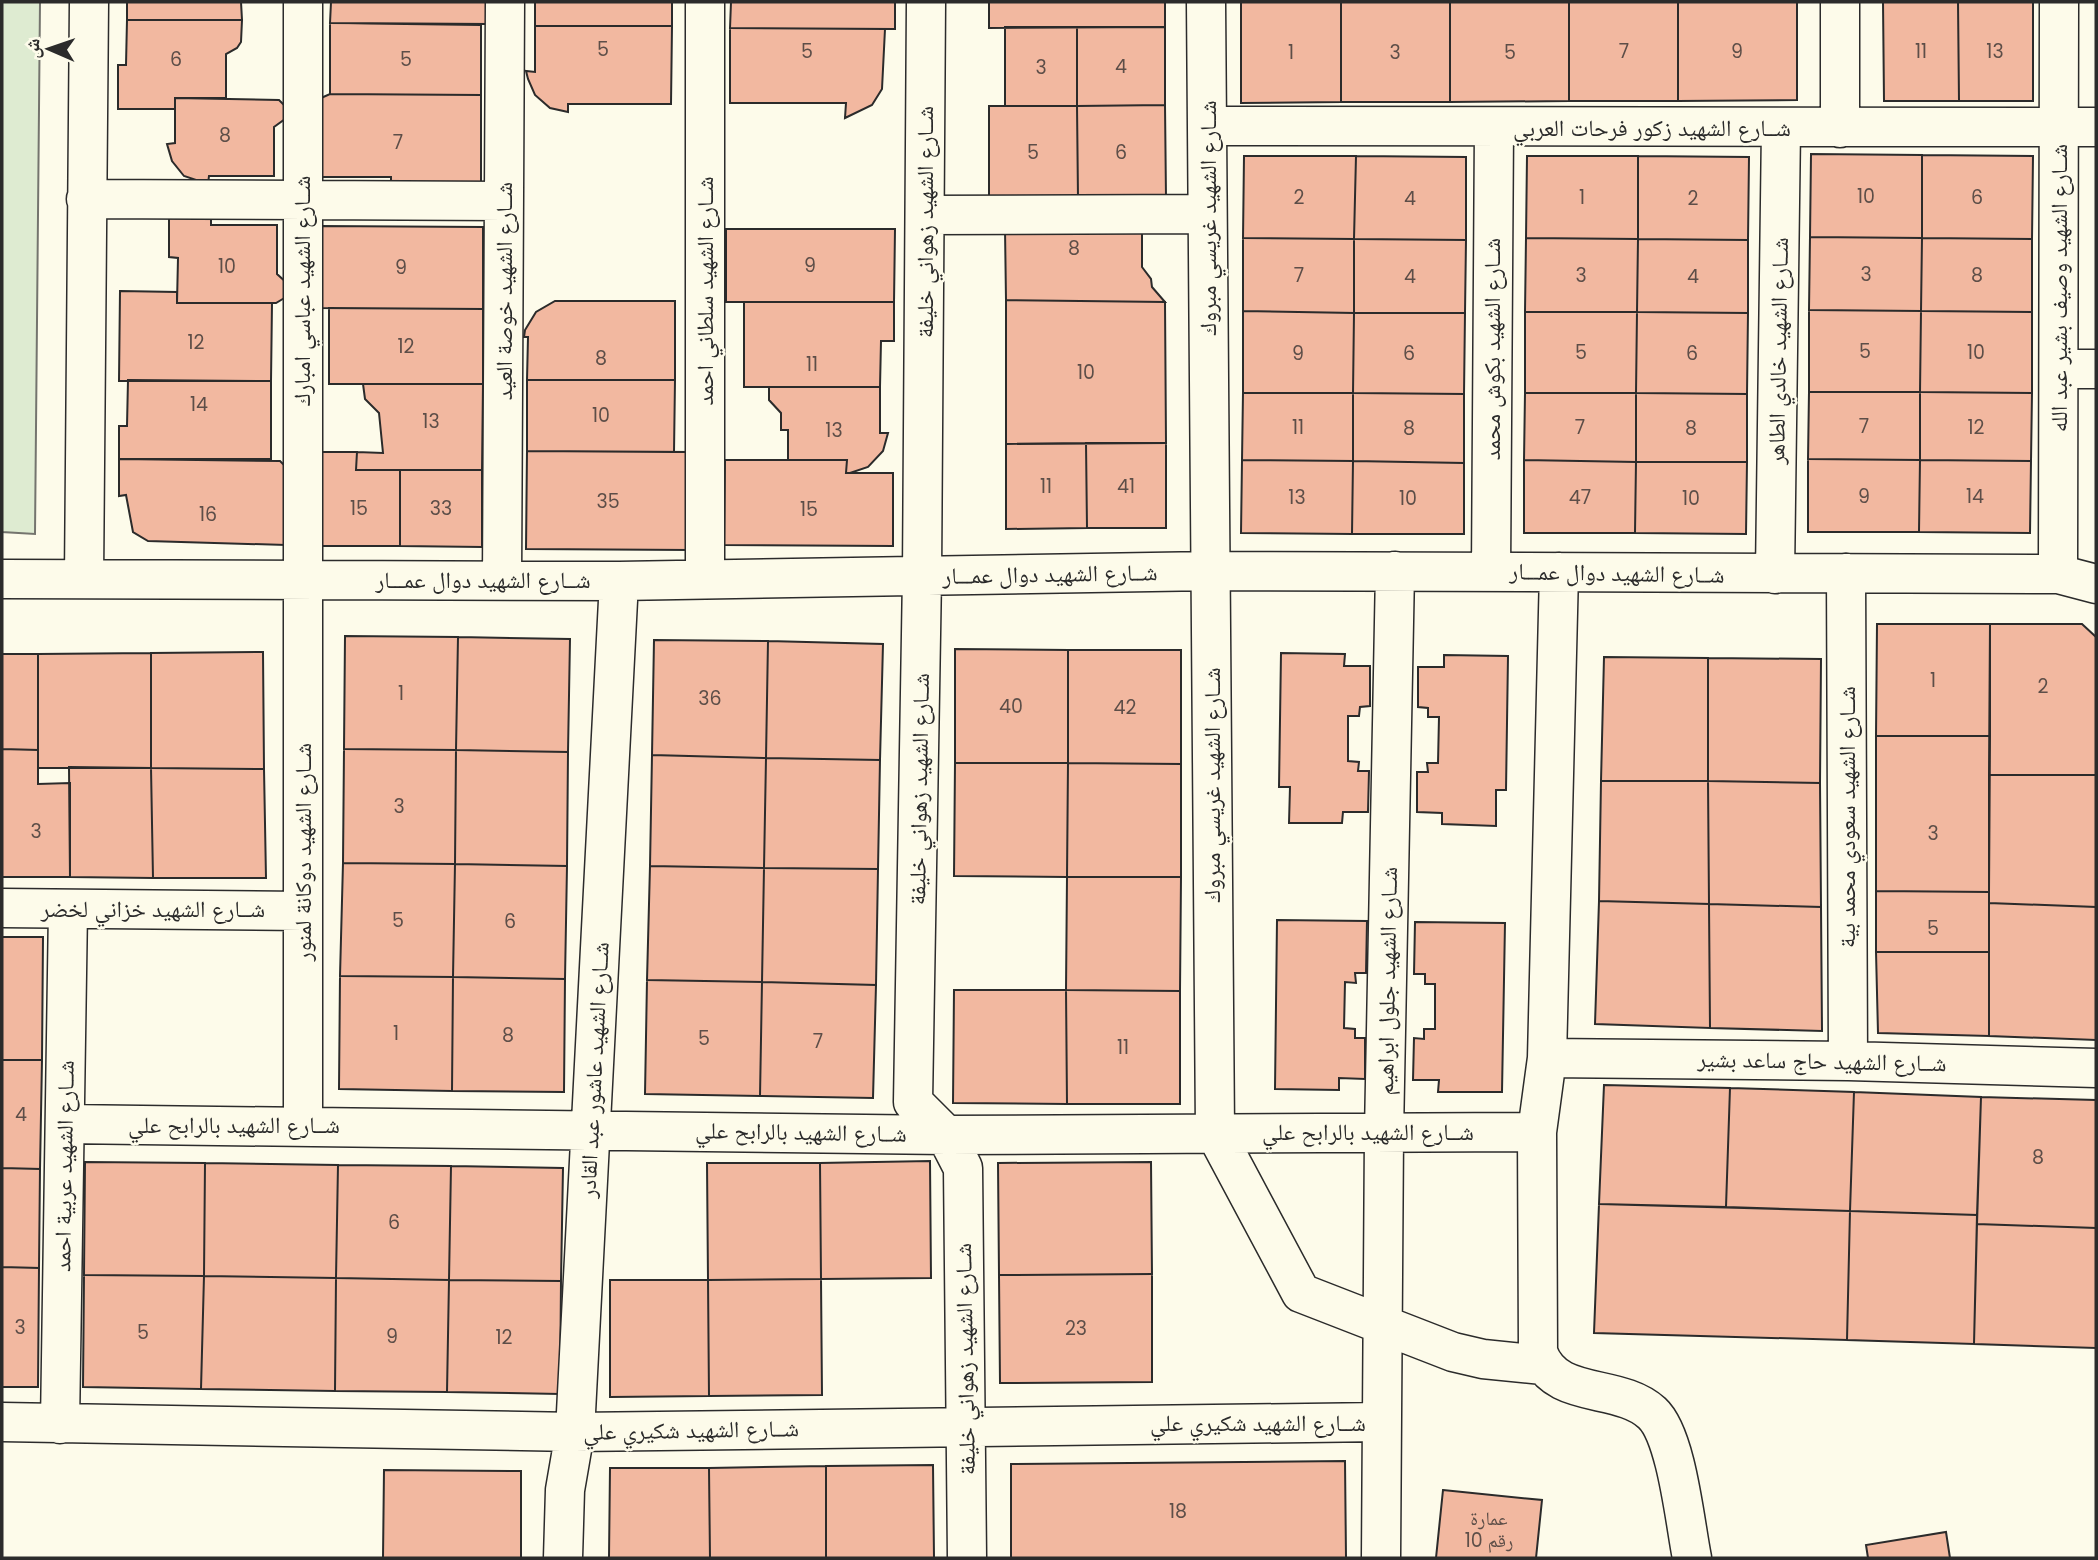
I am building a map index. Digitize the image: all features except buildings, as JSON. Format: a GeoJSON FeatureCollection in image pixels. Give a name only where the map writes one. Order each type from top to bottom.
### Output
{"type":"FeatureCollection","features":[{"type":"Feature","properties":{"kind":"street"},"geometry":{"type":"LineString","coordinates":[[84,579],[89,2]]}},
{"type":"Feature","properties":{"kind":"street","name":"شــارع الشهيد عباسي امبارك"},"geometry":{"type":"LineString","coordinates":[[303,2],[303,579]]}},
{"type":"Feature","properties":{"kind":"street","name":"شــارع الشهيد خوصة العيد"},"geometry":{"type":"LineString","coordinates":[[502,580],[505,2]]}},
{"type":"Feature","properties":{"kind":"street","name":"شــارع الشهيد سلطاني احمد"},"geometry":{"type":"LineString","coordinates":[[705,2],[705,579]]}},
{"type":"Feature","properties":{"kind":"street","name":"شــارع الشهيد زهواني خليفة"},"geometry":{"type":"LineString","coordinates":[[926,2],[922,576],[913,1102],[946,1135],[963,1168],[967,1558]]}},
{"type":"Feature","properties":{"kind":"street","name":"شــارع الشهيد غريسي مبروك"},"geometry":{"type":"LineString","coordinates":[[1206,2],[1215,1132],[1301,1293],[1452,1352],[1483,1359],[1543,1365]]}},
{"type":"Feature","properties":{"kind":"street"},"geometry":{"type":"LineString","coordinates":[[1840,2],[1840,128]]}},
{"type":"Feature","properties":{"kind":"street","name":"شــارع الشهيد وصيف بشير عبد الله"},"geometry":{"type":"LineString","coordinates":[[2058,574],[2059,369],[2078,127],[2059,2]]}},
{"type":"Feature","properties":{"kind":"street","name":"شــارع الشهيد زكور فرحات العربي"},"geometry":{"type":"LineString","coordinates":[[1208,127],[2078,127]]}},
{"type":"Feature","properties":{"kind":"street","name":"شــارع الشهيد بكوش محمد"},"geometry":{"type":"LineString","coordinates":[[1490,571],[1494,127]]}},
{"type":"Feature","properties":{"kind":"street","name":"شــارع الشهيد خالدي الطاهر"},"geometry":{"type":"LineString","coordinates":[[1775,574],[1781,128]]}},
{"type":"Feature","properties":{"kind":"street"},"geometry":{"type":"LineString","coordinates":[[86,199],[504,201]]}},
{"type":"Feature","properties":{"kind":"street"},"geometry":{"type":"LineString","coordinates":[[925,215],[1206,214]]}},
{"type":"Feature","properties":{"kind":"street"},"geometry":{"type":"LineString","coordinates":[[2059,369],[2096,369]]}},
{"type":"Feature","properties":{"kind":"street","name":"شــارع الشهيد دوال عمـــار"},"geometry":{"type":"LineString","coordinates":[[2,579],[619,581],[1211,571],[1490,571],[2058,574],[2096,584]]}},
{"type":"Feature","properties":{"kind":"street","name":"شــارع الشهيد جلول ابراهيم"},"geometry":{"type":"LineString","coordinates":[[1381,1558],[1384,1133],[1395,572]]}},
{"type":"Feature","properties":{"kind":"street"},"geometry":{"type":"LineString","coordinates":[[1559,572],[1548,1058],[1537,1132],[1538,1352],[1543,1365],[1563,1383],[1621,1398],[1652,1414],[1671,1448],[1692,1558]]}},
{"type":"Feature","properties":{"kind":"street","name":"شــارع الشهيد سعودي محمد بية"},"geometry":{"type":"LineString","coordinates":[[1846,573],[1848,1061]]}},
{"type":"Feature","properties":{"kind":"street","name":"شــارع الشهيد دوكانة لمنور"},"geometry":{"type":"LineString","coordinates":[[303,579],[303,1125]]}},
{"type":"Feature","properties":{"kind":"street","name":"شــارع الشهيد عاشور عبد القادر"},"geometry":{"type":"LineString","coordinates":[[563,1558],[565,1490],[575,1432],[619,581]]}},
{"type":"Feature","properties":{"kind":"street","name":"شــارع الشهيد خزاني لخضر"},"geometry":{"type":"LineString","coordinates":[[2,908],[303,911]]}},
{"type":"Feature","properties":{"kind":"street","name":"شــارع الشهيد عربية احمد"},"geometry":{"type":"LineString","coordinates":[[60,1424],[68,909]]}},
{"type":"Feature","properties":{"kind":"street","name":"شــارع الشهيد حاج ساعد بشير"},"geometry":{"type":"LineString","coordinates":[[1548,1058],[1848,1061],[2096,1068]]}},
{"type":"Feature","properties":{"kind":"street","name":"شــارع الشهيد بالرابح علي"},"geometry":{"type":"LineString","coordinates":[[65,1124],[946,1135],[1537,1132]]}},
{"type":"Feature","properties":{"kind":"street","name":"شــارع الشهيد شكيري علي"},"geometry":{"type":"LineString","coordinates":[[2,1422],[575,1432],[1381,1422]]}},
{"type":"Feature","properties":{"kind":"green space"},"geometry":{"type":"Polygon","coordinates":[[[2,2],[40,2],[35,534],[2,532],[2,2]]]}}]}
